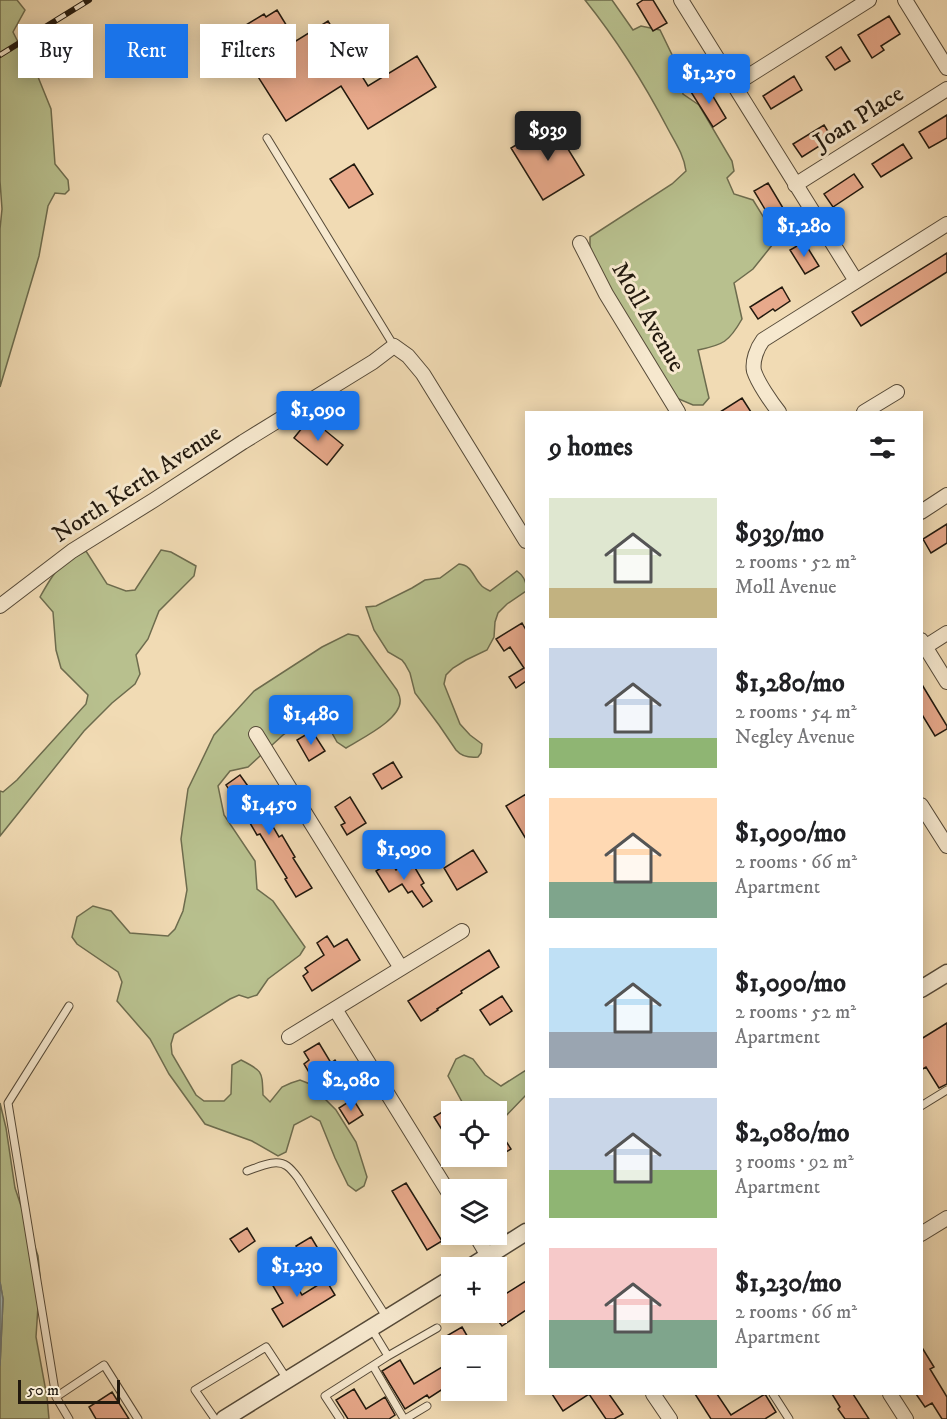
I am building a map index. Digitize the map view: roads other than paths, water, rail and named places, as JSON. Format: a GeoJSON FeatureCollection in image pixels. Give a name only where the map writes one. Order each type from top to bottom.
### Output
{"type":"FeatureCollection","features":[{"type":"Feature","properties":{"kind":"street"},"geometry":{"type":"LineString","coordinates":[[681,0],[856,281]]}},
{"type":"Feature","properties":{"kind":"street"},"geometry":{"type":"LineString","coordinates":[[734,85],[868,0]]}},
{"type":"Feature","properties":{"kind":"street"},"geometry":{"type":"LineString","coordinates":[[905,0],[947,68]]}},
{"type":"Feature","properties":{"kind":"street","name":"Joan Place"},"geometry":{"type":"LineString","coordinates":[[795,185],[947,89]]}},
{"type":"Feature","properties":{"kind":"street"},"geometry":{"type":"LineString","coordinates":[[777,411],[754,371],[758,346],[763,340],[947,224]]}},
{"type":"Feature","properties":{"kind":"street","name":"Moll Avenue"},"geometry":{"type":"LineString","coordinates":[[580,243],[606,294],[677,411]]}},
{"type":"Feature","properties":{"kind":"street"},"geometry":{"type":"LineString","coordinates":[[394,346],[408,356],[423,374],[525,539]]}},
{"type":"Feature","properties":{"kind":"street","name":"North Kerth Avenue"},"geometry":{"type":"LineString","coordinates":[[0,606],[72,551],[373,362],[394,346]]}},
{"type":"Feature","properties":{"kind":"street"},"geometry":{"type":"LineString","coordinates":[[866,411],[897,392]]}},
{"type":"Feature","properties":{"kind":"street"},"geometry":{"type":"LineString","coordinates":[[923,511],[947,495]]}},
{"type":"Feature","properties":{"kind":"street"},"geometry":{"type":"LineString","coordinates":[[947,633],[923,644],[947,682]]}},
{"type":"Feature","properties":{"kind":"street"},"geometry":{"type":"LineString","coordinates":[[256,734],[401,968]]}},
{"type":"Feature","properties":{"kind":"street"},"geometry":{"type":"LineString","coordinates":[[923,808],[947,846]]}},
{"type":"Feature","properties":{"kind":"street"},"geometry":{"type":"LineString","coordinates":[[289,1037],[462,931]]}},
{"type":"Feature","properties":{"kind":"street"},"geometry":{"type":"LineString","coordinates":[[923,988],[947,973]]}},
{"type":"Feature","properties":{"kind":"street"},"geometry":{"type":"LineString","coordinates":[[335,1009],[441,1180]]}},
{"type":"Feature","properties":{"kind":"street"},"geometry":{"type":"LineString","coordinates":[[923,1233],[947,1218]]}},
{"type":"Feature","properties":{"kind":"street"},"geometry":{"type":"LineString","coordinates":[[482,1245],[488,1256],[525,1233]]}},
{"type":"Feature","properties":{"kind":"street"},"geometry":{"type":"LineString","coordinates":[[224,1419],[441,1285]]}},
{"type":"Feature","properties":{"kind":"street"},"geometry":{"type":"LineString","coordinates":[[654,1395],[670,1419]]}},
{"type":"Feature","properties":{"kind":"street"},"geometry":{"type":"LineString","coordinates":[[891,1395],[906,1419]]}},
{"type":"Feature","properties":{"kind":"lane"},"geometry":{"type":"LineString","coordinates":[[267,138],[394,346]]}},
{"type":"Feature","properties":{"kind":"lane"},"geometry":{"type":"LineString","coordinates":[[69,1006],[8,1103],[56,1397],[69,1419]]}},
{"type":"Feature","properties":{"kind":"lane"},"geometry":{"type":"LineString","coordinates":[[923,1105],[947,1090]]}},
{"type":"Feature","properties":{"kind":"lane"},"geometry":{"type":"LineString","coordinates":[[247,1171],[278,1162],[288,1166],[298,1178],[387,1318]]}},
{"type":"Feature","properties":{"kind":"lane"},"geometry":{"type":"LineString","coordinates":[[371,1328],[388,1356]]}},
{"type":"Feature","properties":{"kind":"lane"},"geometry":{"type":"LineString","coordinates":[[340,1419],[325,1396],[437,1328]]}},
{"type":"Feature","properties":{"kind":"lane"},"geometry":{"type":"LineString","coordinates":[[215,1419],[195,1390],[266,1347],[287,1380]]}},
{"type":"Feature","properties":{"kind":"lane"},"geometry":{"type":"LineString","coordinates":[[56,1397],[104,1365],[138,1419]]}},
{"type":"Feature","properties":{"kind":"lane"},"geometry":{"type":"LineString","coordinates":[[373,1366],[405,1419],[427,1406]]}},
{"type":"Feature","properties":{"kind":"lane"},"geometry":{"type":"LineString","coordinates":[[774,1395],[789,1419]]}},
{"type":"Feature","properties":{"kind":"water"},"geometry":{"type":"Polygon","coordinates":[[[0,1282],[3,1299],[0,1366],[0,1282]]]}},
{"type":"Feature","properties":{"kind":"railway"},"geometry":{"type":"LineString","coordinates":[[0,55],[89,0]]}}]}
